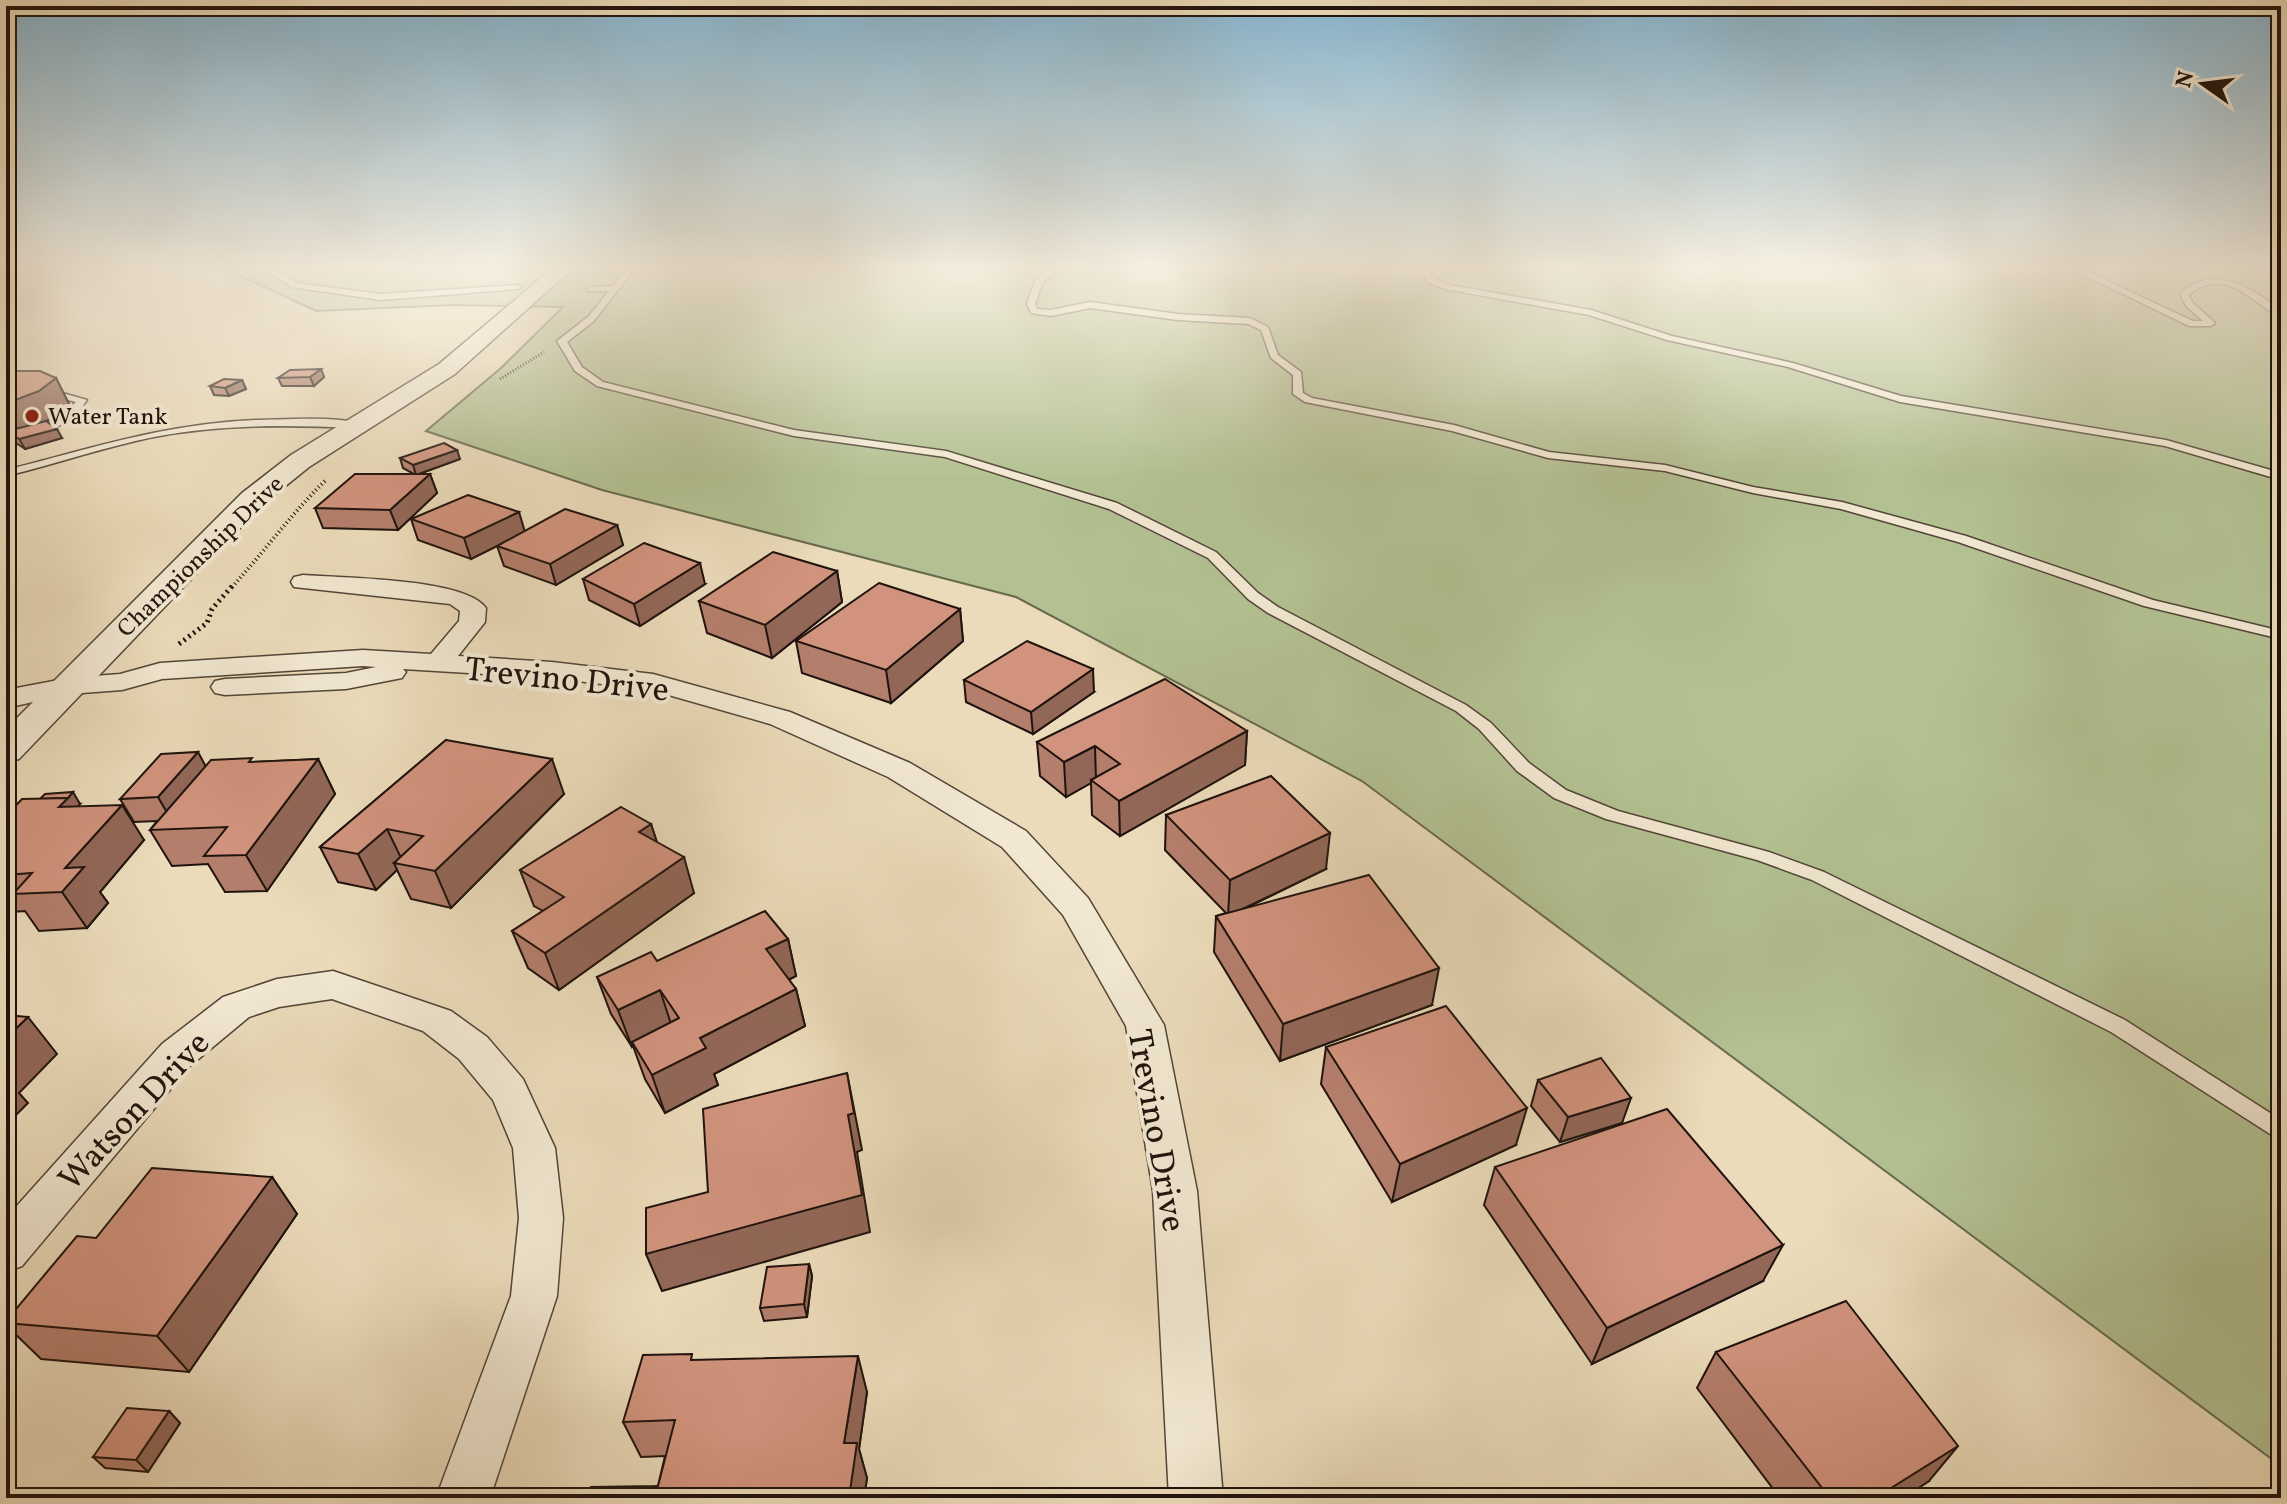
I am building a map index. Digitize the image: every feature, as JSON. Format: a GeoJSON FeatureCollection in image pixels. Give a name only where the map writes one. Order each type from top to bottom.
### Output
{"type":"FeatureCollection","features":[{"type":"Feature","properties":{"kind":"street","name":"Championship Drive"},"geometry":{"type":"LineString","coordinates":[[6,751],[252,499],[300,461],[447,369],[483,338]]}},
{"type":"Feature","properties":{"kind":"street"},"geometry":{"type":"LineString","coordinates":[[303,582],[428,592],[458,598],[473,608],[472,622],[437,664]]}},
{"type":"Feature","properties":{"kind":"street","name":"Trevino Drive"},"geometry":{"type":"LineString","coordinates":[[69,686],[122,682],[145,691],[346,681],[437,664],[552,670],[653,682],[780,718],[899,770],[1014,839],[1076,907],[1145,1025],[1175,1191],[1196,1498]]}},
{"type":"Feature","properties":{"kind":"street"},"geometry":{"type":"LineString","coordinates":[[6,680],[69,686]]}},
{"type":"Feature","properties":{"kind":"street"},"geometry":{"type":"LineString","coordinates":[[6,699],[69,686]]}},
{"type":"Feature","properties":{"kind":"street","name":"Watson Drive"},"geometry":{"type":"LineString","coordinates":[[6,1251],[176,1055],[236,1007],[277,993],[333,985],[437,1021],[473,1048],[509,1091],[534,1148],[541,1218],[534,1296],[463,1498]]}},
{"type":"Feature","properties":{"kind":"lane"},"geometry":{"type":"LineString","coordinates":[[1269,338],[1274,356],[1298,374],[1298,394],[1309,400],[1454,428],[1548,455],[1665,468],[1753,490],[1842,506],[1962,539],[2149,603],[2281,635]]}},
{"type":"Feature","properties":{"kind":"lane"},"geometry":{"type":"LineString","coordinates":[[1671,338],[1790,365],[1867,391],[1926,404],[2012,415],[2166,443],[2281,477]]}},
{"type":"Feature","properties":{"kind":"lane"},"geometry":{"type":"LineString","coordinates":[[564,339],[563,343],[578,369],[608,387],[716,411],[794,433],[954,456],[1124,510],[1212,555],[1253,596],[1273,610],[1461,708],[1485,726],[1523,767],[1560,794],[1612,815],[1763,856],[1818,876],[2118,1026],[2281,1132]]}},
{"type":"Feature","properties":{"kind":"lane"},"geometry":{"type":"LineString","coordinates":[[6,398],[52,393],[82,400],[73,412],[60,420],[10,440]]}},
{"type":"Feature","properties":{"kind":"lane"},"geometry":{"type":"LineString","coordinates":[[6,473],[123,441],[186,428],[320,423],[356,425]]}},
{"type":"Feature","properties":{"kind":"path"},"geometry":{"type":"LineString","coordinates":[[500,379],[564,339]]}},
{"type":"Feature","properties":{"kind":"path"},"geometry":{"type":"LineString","coordinates":[[174,649],[207,623],[212,609],[263,553],[290,515],[328,477]]}},
{"type":"Feature","properties":{"kind":"green space"},"geometry":{"type":"Polygon","coordinates":[[[531,338],[2281,338],[2281,1466],[1362,781],[1016,597],[602,490],[426,431],[531,338]]]}},
{"type":"Feature","properties":{"kind":"building"},"geometry":{"type":"Polygon","coordinates":[[[321,369],[310,377],[278,378],[290,370],[321,369]]]}},
{"type":"Feature","properties":{"kind":"building"},"geometry":{"type":"Polygon","coordinates":[[[40,371],[56,378],[39,391],[6,401],[6,373],[40,371]]]}},
{"type":"Feature","properties":{"kind":"building"},"geometry":{"type":"Polygon","coordinates":[[[224,379],[242,380],[225,388],[210,386],[224,379]]]}},
{"type":"Feature","properties":{"kind":"building"},"geometry":{"type":"Polygon","coordinates":[[[46,421],[57,429],[19,439],[8,431],[46,421]]]}},
{"type":"Feature","properties":{"kind":"building"},"geometry":{"type":"Polygon","coordinates":[[[444,443],[457,450],[413,465],[400,458],[444,443]]]}},
{"type":"Feature","properties":{"kind":"building"},"geometry":{"type":"Polygon","coordinates":[[[355,474],[430,474],[390,510],[315,508],[355,474]]]}},
{"type":"Feature","properties":{"kind":"building"},"geometry":{"type":"Polygon","coordinates":[[[468,495],[519,512],[464,538],[411,519],[468,495]]]}},
{"type":"Feature","properties":{"kind":"building"},"geometry":{"type":"Polygon","coordinates":[[[565,509],[617,525],[550,564],[497,546],[565,509]]]}},
{"type":"Feature","properties":{"kind":"building"},"geometry":{"type":"Polygon","coordinates":[[[644,543],[700,563],[634,604],[583,579],[644,543]]]}},
{"type":"Feature","properties":{"kind":"building"},"geometry":{"type":"Polygon","coordinates":[[[773,552],[837,571],[765,625],[699,601],[773,552]]]}},
{"type":"Feature","properties":{"kind":"building"},"geometry":{"type":"Polygon","coordinates":[[[879,583],[960,609],[886,670],[796,641],[879,583]]]}},
{"type":"Feature","properties":{"kind":"building"},"geometry":{"type":"Polygon","coordinates":[[[1027,641],[1093,669],[1031,712],[964,680],[1027,641]]]}},
{"type":"Feature","properties":{"kind":"building"},"geometry":{"type":"Polygon","coordinates":[[[1165,679],[1247,731],[1119,801],[1091,780],[1120,764],[1095,746],[1064,762],[1037,742],[1165,679]]]}},
{"type":"Feature","properties":{"kind":"building"},"geometry":{"type":"Polygon","coordinates":[[[446,740],[552,759],[435,871],[394,863],[423,836],[387,829],[358,854],[320,847],[446,740]]]}},
{"type":"Feature","properties":{"kind":"building"},"geometry":{"type":"Polygon","coordinates":[[[198,752],[158,797],[120,799],[161,754],[198,752]]]}},
{"type":"Feature","properties":{"kind":"building"},"geometry":{"type":"Polygon","coordinates":[[[252,758],[249,762],[318,759],[246,855],[204,856],[227,827],[150,830],[211,760],[252,758]]]}},
{"type":"Feature","properties":{"kind":"building"},"geometry":{"type":"Polygon","coordinates":[[[1271,776],[1330,833],[1230,880],[1166,815],[1271,776]]]}},
{"type":"Feature","properties":{"kind":"building"},"geometry":{"type":"Polygon","coordinates":[[[73,792],[68,798],[40,799],[45,794],[73,792]]]}},
{"type":"Feature","properties":{"kind":"building"},"geometry":{"type":"Polygon","coordinates":[[[68,798],[59,807],[122,805],[65,868],[84,867],[62,892],[13,894],[32,873],[6,875],[6,816],[22,799],[68,798]]]}},
{"type":"Feature","properties":{"kind":"building"},"geometry":{"type":"Polygon","coordinates":[[[621,807],[651,824],[639,832],[684,857],[545,953],[512,931],[564,897],[520,870],[621,807]]]}},
{"type":"Feature","properties":{"kind":"building"},"geometry":{"type":"Polygon","coordinates":[[[1369,875],[1439,968],[1283,1024],[1216,916],[1369,875]]]}},
{"type":"Feature","properties":{"kind":"building"},"geometry":{"type":"Polygon","coordinates":[[[765,911],[788,939],[766,949],[796,989],[700,1038],[706,1048],[652,1075],[632,1042],[679,1018],[660,990],[618,1010],[597,977],[651,952],[657,961],[765,911]]]}},
{"type":"Feature","properties":{"kind":"building"},"geometry":{"type":"Polygon","coordinates":[[[1446,1006],[1527,1108],[1400,1164],[1326,1047],[1446,1006]]]}},
{"type":"Feature","properties":{"kind":"building"},"geometry":{"type":"Polygon","coordinates":[[[6,1015],[28,1017],[6,1038],[6,1015]]]}},
{"type":"Feature","properties":{"kind":"building"},"geometry":{"type":"Polygon","coordinates":[[[1601,1058],[1631,1098],[1568,1117],[1538,1080],[1601,1058]]]}},
{"type":"Feature","properties":{"kind":"building"},"geometry":{"type":"Polygon","coordinates":[[[847,1073],[854,1113],[848,1115],[862,1195],[646,1254],[646,1208],[708,1192],[703,1109],[847,1073]]]}},
{"type":"Feature","properties":{"kind":"building"},"geometry":{"type":"Polygon","coordinates":[[[1667,1109],[1783,1245],[1607,1328],[1495,1167],[1667,1109]]]}},
{"type":"Feature","properties":{"kind":"building"},"geometry":{"type":"Polygon","coordinates":[[[152,1168],[272,1177],[157,1336],[6,1323],[77,1236],[96,1238],[152,1168]]]}},
{"type":"Feature","properties":{"kind":"building"},"geometry":{"type":"Polygon","coordinates":[[[809,1264],[804,1304],[760,1308],[767,1267],[809,1264]]]}},
{"type":"Feature","properties":{"kind":"building"},"geometry":{"type":"Polygon","coordinates":[[[1846,1301],[1958,1446],[1875,1498],[1830,1498],[1716,1352],[1846,1301]]]}},
{"type":"Feature","properties":{"kind":"building"},"geometry":{"type":"Polygon","coordinates":[[[692,1354],[691,1360],[858,1356],[844,1443],[857,1443],[849,1498],[588,1498],[591,1487],[658,1486],[675,1420],[623,1422],[643,1355],[692,1354]]]}},
{"type":"Feature","properties":{"kind":"building"},"geometry":{"type":"Polygon","coordinates":[[[127,1408],[169,1411],[136,1460],[93,1457],[127,1408]]]}},
{"type":"Feature","properties":{"kind":"building"},"geometry":{"type":"Polygon","coordinates":[[[6,1496],[53,1498],[6,1498],[6,1496]]]}},
{"type":"Feature","properties":{"kind":"place","name":"Water Tank"},"geometry":{"type":"Point","coordinates":[32,416]}}]}
